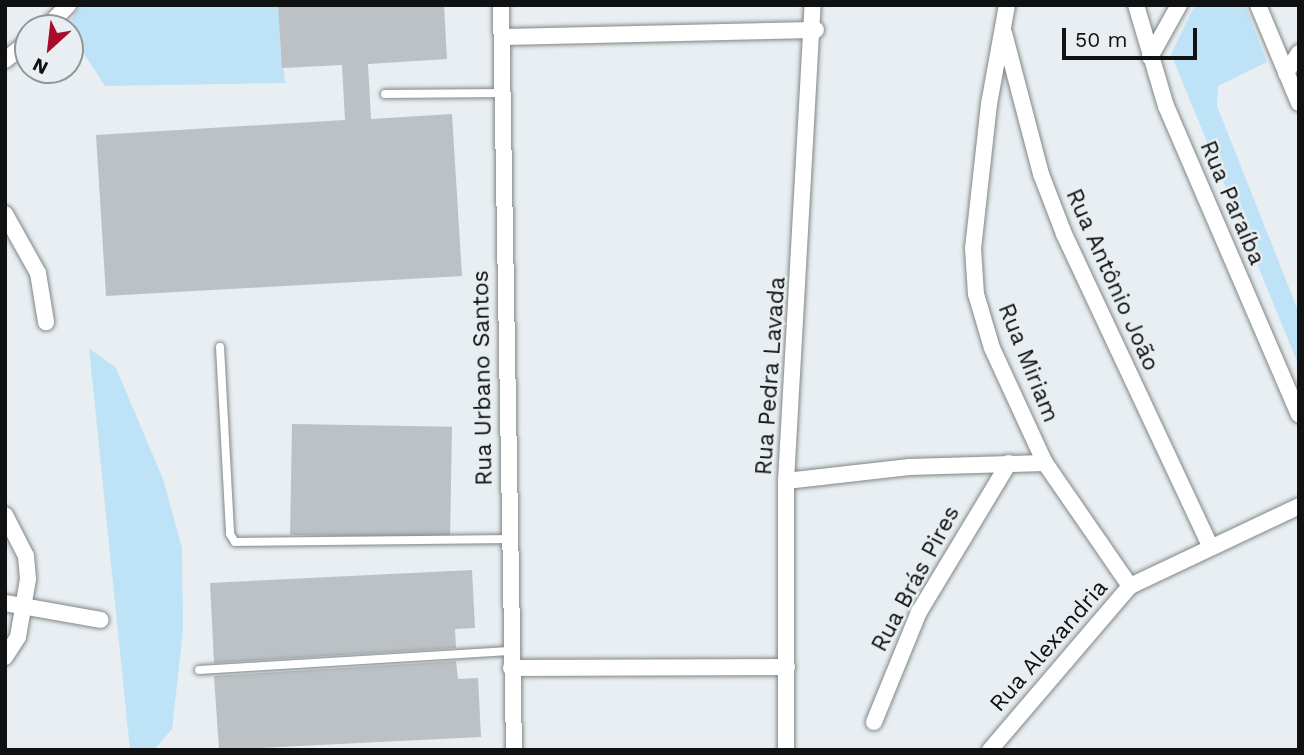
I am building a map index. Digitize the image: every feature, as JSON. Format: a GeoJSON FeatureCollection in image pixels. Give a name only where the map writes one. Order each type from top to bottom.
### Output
{"type":"FeatureCollection","features":[{"type":"Feature","properties":{"kind":"street","name":"Rua Urbano Santos"},"geometry":{"type":"LineString","coordinates":[[501,5],[508,539],[514,750]]}},
{"type":"Feature","properties":{"kind":"street","name":"Rua Pedra Lavada"},"geometry":{"type":"LineString","coordinates":[[786,750],[786,481],[816,30],[813,5]]}},
{"type":"Feature","properties":{"kind":"street","name":"Rua Miriam"},"geometry":{"type":"LineString","coordinates":[[1007,5],[1002,24],[973,248],[976,294],[992,348],[1045,463],[1130,586]]}},
{"type":"Feature","properties":{"kind":"street","name":"Rua Paraíba"},"geometry":{"type":"LineString","coordinates":[[1136,5],[1150,57],[1299,415]]}},
{"type":"Feature","properties":{"kind":"street"},"geometry":{"type":"LineString","coordinates":[[1150,57],[1179,5]]}},
{"type":"Feature","properties":{"kind":"street"},"geometry":{"type":"LineString","coordinates":[[1258,5],[1299,103]]}},
{"type":"Feature","properties":{"kind":"street","name":"Rua Antônio João"},"geometry":{"type":"LineString","coordinates":[[1002,24],[1034,151],[1064,234],[1209,544]]}},
{"type":"Feature","properties":{"kind":"street"},"geometry":{"type":"LineString","coordinates":[[502,37],[816,30]]}},
{"type":"Feature","properties":{"kind":"street"},"geometry":{"type":"LineString","coordinates":[[1286,73],[1299,52]]}},
{"type":"Feature","properties":{"kind":"street"},"geometry":{"type":"LineString","coordinates":[[5,214],[37,273],[46,322]]}},
{"type":"Feature","properties":{"kind":"street","name":"Rua Brás Pires"},"geometry":{"type":"LineString","coordinates":[[874,722],[919,612],[1009,463]]}},
{"type":"Feature","properties":{"kind":"street"},"geometry":{"type":"LineString","coordinates":[[786,481],[909,467],[1045,463]]}},
{"type":"Feature","properties":{"kind":"street","name":"Rua Alexandria"},"geometry":{"type":"LineString","coordinates":[[990,750],[1130,586],[1209,544],[1299,506]]}},
{"type":"Feature","properties":{"kind":"street"},"geometry":{"type":"LineString","coordinates":[[5,515],[26,556],[26,607],[5,657]]}},
{"type":"Feature","properties":{"kind":"street"},"geometry":{"type":"LineString","coordinates":[[5,603],[101,620]]}},
{"type":"Feature","properties":{"kind":"street"},"geometry":{"type":"LineString","coordinates":[[512,659],[787,667]]}},
{"type":"Feature","properties":{"kind":"lane"},"geometry":{"type":"LineString","coordinates":[[385,94],[503,93]]}},
{"type":"Feature","properties":{"kind":"lane"},"geometry":{"type":"LineString","coordinates":[[220,347],[230,534],[235,542],[508,539]]}},
{"type":"Feature","properties":{"kind":"lane"},"geometry":{"type":"LineString","coordinates":[[199,670],[512,659]]}},
{"type":"Feature","properties":{"kind":"shaded area"},"geometry":{"type":"Polygon","coordinates":[[[80,5],[278,5],[285,83],[105,86],[84,54],[84,14],[75,14],[80,5]]]}},
{"type":"Feature","properties":{"kind":"shaded area"},"geometry":{"type":"Polygon","coordinates":[[[1195,5],[1245,5],[1267,62],[1218,86],[1217,106],[1299,313],[1299,366],[1171,54],[1195,5]]]}},
{"type":"Feature","properties":{"kind":"shaded area"},"geometry":{"type":"Polygon","coordinates":[[[89,348],[116,368],[163,479],[182,548],[183,631],[172,729],[154,750],[130,750],[89,348]]]}},
{"type":"Feature","properties":{"kind":"building"},"geometry":{"type":"Polygon","coordinates":[[[278,5],[444,5],[447,59],[368,64],[371,119],[452,114],[462,276],[106,296],[96,135],[345,120],[342,65],[282,68],[278,5]]]}},
{"type":"Feature","properties":{"kind":"building"},"geometry":{"type":"Polygon","coordinates":[[[292,424],[452,427],[450,538],[290,535],[292,424]]]}},
{"type":"Feature","properties":{"kind":"building"},"geometry":{"type":"Polygon","coordinates":[[[472,570],[475,628],[455,629],[456,648],[214,663],[210,583],[472,570]]]}},
{"type":"Feature","properties":{"kind":"building"},"geometry":{"type":"Polygon","coordinates":[[[456,661],[458,679],[478,678],[481,737],[219,750],[214,676],[456,661]]]}}]}
